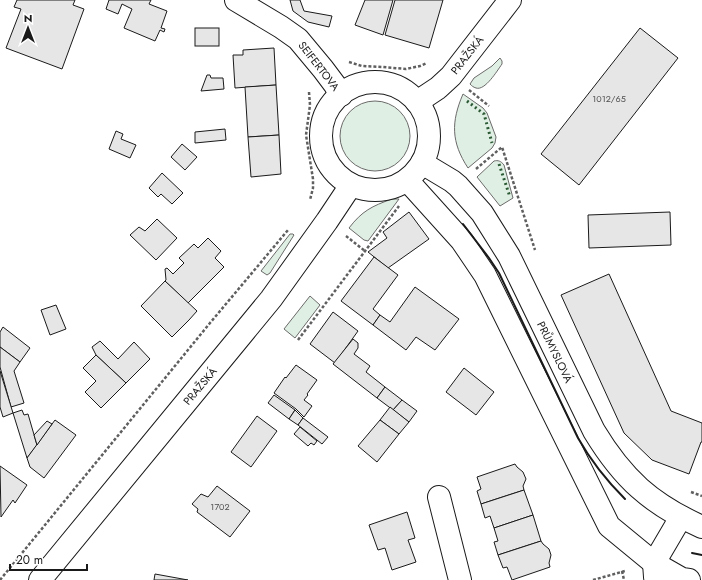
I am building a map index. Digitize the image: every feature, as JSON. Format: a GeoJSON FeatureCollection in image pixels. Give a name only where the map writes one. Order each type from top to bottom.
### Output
{"type":"FeatureCollection","features":[{"type":"Feature","properties":{"kind":"main road","name":"SEIFERTOVA"},"geometry":{"type":"LineString","coordinates":[[236,0],[298,39],[323,69],[341,94]]}},
{"type":"Feature","properties":{"kind":"main road","name":"PRAŽSKÁ"},"geometry":{"type":"LineString","coordinates":[[417,102],[438,88],[451,76],[510,0]]}},
{"type":"Feature","properties":{"kind":"main road"},"geometry":{"type":"LineString","coordinates":[[374,82],[387,83],[398,87],[409,94],[417,102],[424,113],[428,125],[429,138],[427,151],[422,163],[416,172],[407,180],[396,186],[374,190],[351,184],[341,178],[333,170],[322,148],[322,124],[332,103],[341,94],[362,84],[374,82]]}},
{"type":"Feature","properties":{"kind":"main road","name":"PRŮMYSLOVÁ"},"geometry":{"type":"LineString","coordinates":[[422,163],[452,181],[482,213],[509,256],[605,451],[622,472],[637,487],[658,503],[681,517],[702,527]]}},
{"type":"Feature","properties":{"kind":"main road"},"geometry":{"type":"LineString","coordinates":[[407,180],[462,241],[485,275],[609,526],[654,572],[689,580]]}},
{"type":"Feature","properties":{"kind":"main road","name":"PRAŽSKÁ"},"geometry":{"type":"LineString","coordinates":[[40,580],[271,299],[351,184]]}},
{"type":"Feature","properties":{"kind":"main road"},"geometry":{"type":"LineString","coordinates":[[439,496],[460,580]]}},
{"type":"Feature","properties":{"kind":"main road"},"geometry":{"type":"LineString","coordinates":[[654,572],[681,517]]}},
{"type":"Feature","properties":{"kind":"path"},"geometry":{"type":"LineString","coordinates":[[347,61],[362,66],[406,69],[433,61]]}},
{"type":"Feature","properties":{"kind":"path"},"geometry":{"type":"LineString","coordinates":[[464,86],[489,106]]}},
{"type":"Feature","properties":{"kind":"path"},"geometry":{"type":"LineString","coordinates":[[308,87],[310,105],[306,135],[313,179],[313,188],[309,202]]}},
{"type":"Feature","properties":{"kind":"path"},"geometry":{"type":"LineString","coordinates":[[472,172],[502,147],[537,254]]}},
{"type":"Feature","properties":{"kind":"path"},"geometry":{"type":"LineString","coordinates":[[298,340],[401,202],[420,202],[430,206]]}},
{"type":"Feature","properties":{"kind":"path"},"geometry":{"type":"LineString","coordinates":[[0,580],[292,225]]}},
{"type":"Feature","properties":{"kind":"path"},"geometry":{"type":"LineString","coordinates":[[345,235],[364,250]]}},
{"type":"Feature","properties":{"kind":"path"},"geometry":{"type":"LineString","coordinates":[[688,491],[702,496]]}},
{"type":"Feature","properties":{"kind":"green space"},"geometry":{"type":"Polygon","coordinates":[[[500,58],[502,64],[487,84],[479,88],[475,88],[470,84],[474,78],[492,66],[500,58]]]}},
{"type":"Feature","properties":{"kind":"green space"},"geometry":{"type":"Polygon","coordinates":[[[463,94],[483,108],[487,113],[496,137],[492,148],[468,168],[458,149],[455,132],[456,114],[463,94]]]}},
{"type":"Feature","properties":{"kind":"green space"},"geometry":{"type":"Polygon","coordinates":[[[375,101],[394,107],[404,117],[410,136],[404,155],[394,165],[375,171],[356,165],[346,155],[340,136],[346,117],[356,107],[375,101]]]}},
{"type":"Feature","properties":{"kind":"green space"},"geometry":{"type":"Polygon","coordinates":[[[494,161],[499,161],[504,165],[513,198],[500,206],[477,177],[494,161]]]}},
{"type":"Feature","properties":{"kind":"green space"},"geometry":{"type":"Polygon","coordinates":[[[392,199],[399,199],[368,241],[364,240],[349,228],[363,213],[392,199]]]}},
{"type":"Feature","properties":{"kind":"green space"},"geometry":{"type":"Polygon","coordinates":[[[290,234],[294,235],[270,273],[267,275],[261,271],[290,234]]]}},
{"type":"Feature","properties":{"kind":"green space"},"geometry":{"type":"Polygon","coordinates":[[[310,296],[320,305],[295,338],[284,329],[310,296]]]}},
{"type":"Feature","properties":{"kind":"building"},"geometry":{"type":"Polygon","coordinates":[[[17,0],[75,0],[73,5],[84,9],[62,69],[6,48],[21,9],[14,7],[17,0]]]}},
{"type":"Feature","properties":{"kind":"building"},"geometry":{"type":"Polygon","coordinates":[[[109,0],[151,0],[149,4],[167,11],[161,28],[165,29],[164,32],[160,30],[155,41],[124,28],[132,9],[122,4],[118,14],[106,9],[109,0]]]}},
{"type":"Feature","properties":{"kind":"building"},"geometry":{"type":"Polygon","coordinates":[[[290,0],[300,0],[304,11],[332,16],[329,27],[308,22],[293,11],[290,0]]]}},
{"type":"Feature","properties":{"kind":"building"},"geometry":{"type":"Polygon","coordinates":[[[365,0],[393,0],[383,35],[355,25],[365,0]]]}},
{"type":"Feature","properties":{"kind":"building"},"geometry":{"type":"Polygon","coordinates":[[[395,0],[443,0],[429,48],[385,35],[395,0]]]}},
{"type":"Feature","properties":{"kind":"building"},"geometry":{"type":"Polygon","coordinates":[[[195,28],[219,28],[219,46],[195,46],[195,28]]]}},
{"type":"Feature","properties":{"kind":"building"},"geometry":{"type":"Polygon","coordinates":[[[640,28],[678,58],[579,185],[541,154],[640,28]]]}},
{"type":"Feature","properties":{"kind":"building"},"geometry":{"type":"Polygon","coordinates":[[[274,48],[276,85],[235,88],[233,55],[243,55],[243,50],[274,48]]]}},
{"type":"Feature","properties":{"kind":"building"},"geometry":{"type":"Polygon","coordinates":[[[207,75],[210,75],[211,78],[223,78],[224,89],[201,91],[207,75]]]}},
{"type":"Feature","properties":{"kind":"building"},"geometry":{"type":"Polygon","coordinates":[[[276,85],[279,135],[248,137],[245,87],[276,85]]]}},
{"type":"Feature","properties":{"kind":"building"},"geometry":{"type":"Polygon","coordinates":[[[225,129],[226,140],[195,143],[195,132],[225,129]]]}},
{"type":"Feature","properties":{"kind":"building"},"geometry":{"type":"Polygon","coordinates":[[[116,131],[123,134],[121,139],[136,145],[130,158],[109,149],[116,131]]]}},
{"type":"Feature","properties":{"kind":"building"},"geometry":{"type":"Polygon","coordinates":[[[279,135],[281,174],[251,177],[248,137],[279,135]]]}},
{"type":"Feature","properties":{"kind":"building"},"geometry":{"type":"Polygon","coordinates":[[[182,144],[197,157],[185,170],[171,157],[182,144]]]}},
{"type":"Feature","properties":{"kind":"building"},"geometry":{"type":"Polygon","coordinates":[[[162,173],[183,193],[172,204],[161,194],[158,197],[149,188],[162,173]]]}},
{"type":"Feature","properties":{"kind":"building"},"geometry":{"type":"Polygon","coordinates":[[[409,212],[429,239],[388,268],[368,252],[387,238],[383,232],[409,212]]]}},
{"type":"Feature","properties":{"kind":"building"},"geometry":{"type":"Polygon","coordinates":[[[670,212],[671,245],[589,248],[588,215],[670,212]]]}},
{"type":"Feature","properties":{"kind":"building"},"geometry":{"type":"Polygon","coordinates":[[[157,219],[177,238],[156,260],[130,235],[139,227],[145,231],[157,219]]]}},
{"type":"Feature","properties":{"kind":"building"},"geometry":{"type":"Polygon","coordinates":[[[208,238],[221,251],[215,258],[224,267],[188,303],[165,281],[165,269],[167,268],[173,274],[184,263],[179,258],[194,244],[198,248],[208,238]]]}},
{"type":"Feature","properties":{"kind":"building"},"geometry":{"type":"Polygon","coordinates":[[[374,257],[398,275],[373,309],[380,315],[373,325],[341,301],[374,257]]]}},
{"type":"Feature","properties":{"kind":"building"},"geometry":{"type":"Polygon","coordinates":[[[609,274],[671,411],[702,423],[702,442],[689,474],[652,460],[624,433],[561,295],[609,274]]]}},
{"type":"Feature","properties":{"kind":"building"},"geometry":{"type":"Polygon","coordinates":[[[165,281],[197,311],[172,337],[141,306],[165,281]]]}},
{"type":"Feature","properties":{"kind":"building"},"geometry":{"type":"Polygon","coordinates":[[[415,287],[459,319],[435,350],[416,337],[406,350],[373,325],[380,315],[390,322],[415,287]]]}},
{"type":"Feature","properties":{"kind":"building"},"geometry":{"type":"Polygon","coordinates":[[[56,305],[66,329],[50,335],[41,310],[56,305]]]}},
{"type":"Feature","properties":{"kind":"building"},"geometry":{"type":"Polygon","coordinates":[[[333,312],[358,331],[335,363],[310,344],[333,312]]]}},
{"type":"Feature","properties":{"kind":"building"},"geometry":{"type":"Polygon","coordinates":[[[3,327],[30,348],[20,362],[0,347],[0,332],[3,327]]]}},
{"type":"Feature","properties":{"kind":"building"},"geometry":{"type":"Polygon","coordinates":[[[353,339],[358,343],[358,348],[354,354],[370,366],[366,372],[385,387],[377,398],[333,364],[353,339]]]}},
{"type":"Feature","properties":{"kind":"building"},"geometry":{"type":"Polygon","coordinates":[[[100,341],[118,359],[134,342],[150,359],[126,383],[96,355],[92,347],[100,341]]]}},
{"type":"Feature","properties":{"kind":"building"},"geometry":{"type":"Polygon","coordinates":[[[0,347],[20,362],[14,371],[24,403],[11,407],[0,367],[0,347]]]}},
{"type":"Feature","properties":{"kind":"building"},"geometry":{"type":"Polygon","coordinates":[[[96,355],[126,383],[101,408],[85,392],[96,381],[83,368],[96,355]]]}},
{"type":"Feature","properties":{"kind":"building"},"geometry":{"type":"Polygon","coordinates":[[[296,365],[317,380],[304,400],[312,406],[304,417],[296,409],[274,393],[285,377],[286,378],[296,365]]]}},
{"type":"Feature","properties":{"kind":"building"},"geometry":{"type":"Polygon","coordinates":[[[464,368],[494,392],[476,415],[446,392],[464,368]]]}},
{"type":"Feature","properties":{"kind":"building"},"geometry":{"type":"Polygon","coordinates":[[[0,371],[13,413],[3,417],[0,407],[0,371]]]}},
{"type":"Feature","properties":{"kind":"building"},"geometry":{"type":"Polygon","coordinates":[[[385,387],[402,400],[393,410],[377,398],[385,387]]]}},
{"type":"Feature","properties":{"kind":"building"},"geometry":{"type":"Polygon","coordinates":[[[274,395],[295,410],[289,419],[268,403],[274,395]]]}},
{"type":"Feature","properties":{"kind":"building"},"geometry":{"type":"Polygon","coordinates":[[[402,400],[417,411],[409,422],[393,410],[402,400]]]}},
{"type":"Feature","properties":{"kind":"building"},"geometry":{"type":"Polygon","coordinates":[[[390,407],[409,422],[399,434],[380,420],[390,407]]]}},
{"type":"Feature","properties":{"kind":"building"},"geometry":{"type":"Polygon","coordinates":[[[22,410],[24,415],[28,414],[37,445],[27,458],[13,413],[22,410]]]}},
{"type":"Feature","properties":{"kind":"building"},"geometry":{"type":"Polygon","coordinates":[[[295,410],[303,418],[298,425],[289,419],[295,410]]]}},
{"type":"Feature","properties":{"kind":"building"},"geometry":{"type":"Polygon","coordinates":[[[257,416],[277,431],[251,467],[231,452],[257,416]]]}},
{"type":"Feature","properties":{"kind":"building"},"geometry":{"type":"Polygon","coordinates":[[[303,418],[328,437],[322,444],[298,425],[303,418]]]}},
{"type":"Feature","properties":{"kind":"building"},"geometry":{"type":"Polygon","coordinates":[[[55,420],[76,435],[44,478],[30,467],[27,458],[55,420]]]}},
{"type":"Feature","properties":{"kind":"building"},"geometry":{"type":"Polygon","coordinates":[[[380,420],[399,434],[377,462],[358,446],[380,420]]]}},
{"type":"Feature","properties":{"kind":"building"},"geometry":{"type":"Polygon","coordinates":[[[47,421],[52,424],[37,445],[34,435],[47,421]]]}},
{"type":"Feature","properties":{"kind":"building"},"geometry":{"type":"Polygon","coordinates":[[[300,427],[317,441],[314,445],[311,443],[308,446],[294,434],[300,427]]]}},
{"type":"Feature","properties":{"kind":"building"},"geometry":{"type":"Polygon","coordinates":[[[515,464],[523,472],[526,479],[523,486],[524,490],[481,504],[477,491],[481,489],[477,477],[515,464]]]}},
{"type":"Feature","properties":{"kind":"building"},"geometry":{"type":"Polygon","coordinates":[[[0,466],[27,485],[15,503],[13,500],[1,517],[0,466]]]}},
{"type":"Feature","properties":{"kind":"building"},"geometry":{"type":"Polygon","coordinates":[[[217,486],[250,511],[230,537],[197,512],[198,509],[192,504],[201,494],[208,497],[217,486]]]}},
{"type":"Feature","properties":{"kind":"building"},"geometry":{"type":"Polygon","coordinates":[[[524,490],[533,515],[494,528],[490,516],[485,518],[481,504],[524,490]]]}},
{"type":"Feature","properties":{"kind":"building"},"geometry":{"type":"Polygon","coordinates":[[[407,512],[415,538],[408,540],[416,562],[392,570],[385,548],[378,550],[369,525],[407,512]]]}},
{"type":"Feature","properties":{"kind":"building"},"geometry":{"type":"Polygon","coordinates":[[[533,515],[541,541],[498,555],[494,542],[498,541],[494,528],[533,515]]]}},
{"type":"Feature","properties":{"kind":"building"},"geometry":{"type":"Polygon","coordinates":[[[541,541],[549,549],[551,555],[549,563],[550,567],[512,580],[507,567],[503,568],[498,555],[541,541]]]}},
{"type":"Feature","properties":{"kind":"building"},"geometry":{"type":"Polygon","coordinates":[[[155,574],[188,580],[154,580],[155,574]]]}},
{"type":"Feature","properties":{"kind":"hedge"},"geometry":{"type":"LineString","coordinates":[[467,101],[484,114],[492,143]]}},
{"type":"Feature","properties":{"kind":"hedge"},"geometry":{"type":"LineString","coordinates":[[499,164],[510,197]]}},
{"type":"Feature","properties":{"kind":"wall"},"geometry":{"type":"LineString","coordinates":[[463,224],[499,273],[578,438],[588,455],[611,485],[625,499]]}},
{"type":"Feature","properties":{"kind":"wall"},"geometry":{"type":"LineString","coordinates":[[692,553],[702,555]]}}]}
